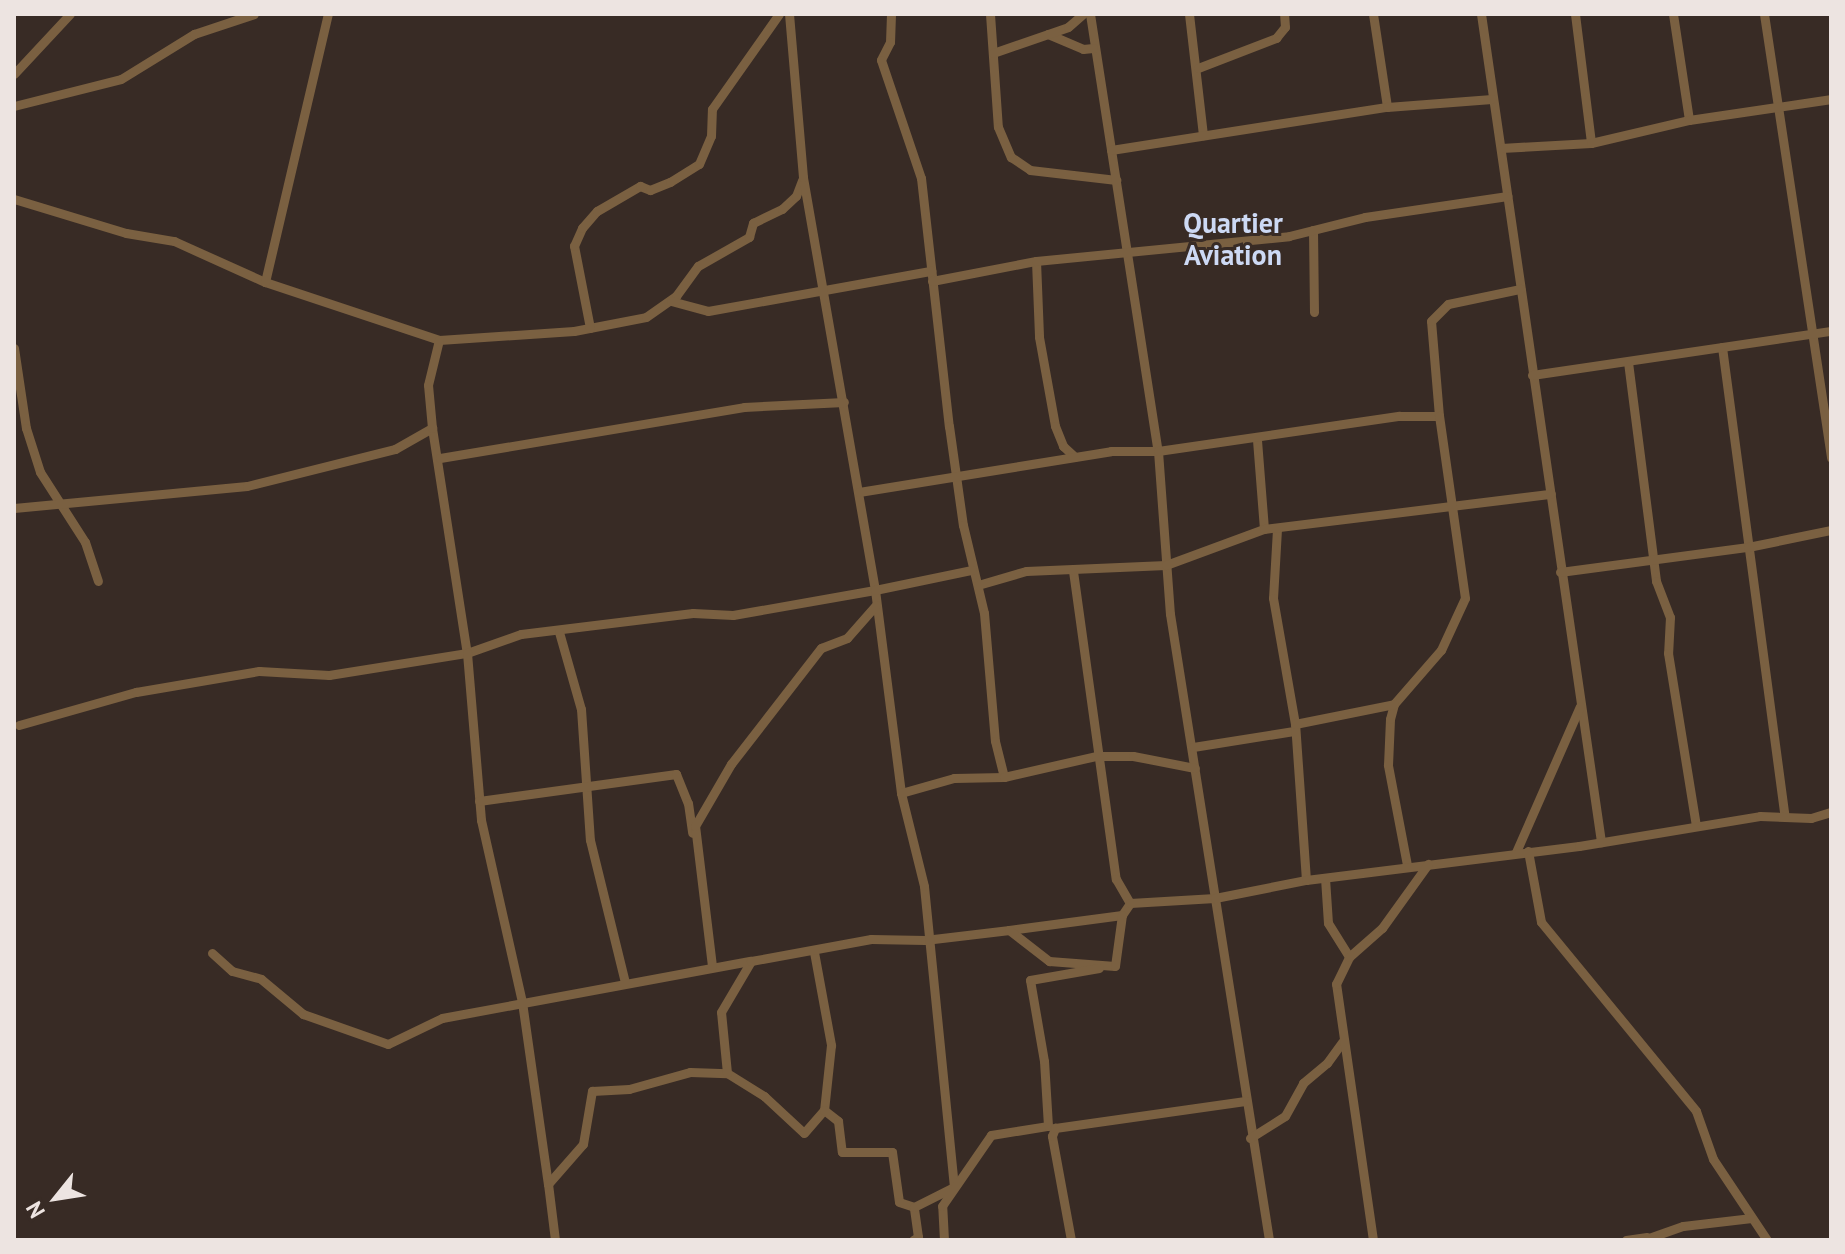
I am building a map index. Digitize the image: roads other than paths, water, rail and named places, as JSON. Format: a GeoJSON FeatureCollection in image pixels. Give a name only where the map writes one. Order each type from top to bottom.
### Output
{"type":"FeatureCollection","features":[{"type":"Feature","properties":{"kind":"street"},"geometry":{"type":"LineString","coordinates":[[14,74],[70,14]]}},
{"type":"Feature","properties":{"kind":"street"},"geometry":{"type":"LineString","coordinates":[[14,106],[121,79],[194,34],[254,14]]}},
{"type":"Feature","properties":{"kind":"street"},"geometry":{"type":"LineString","coordinates":[[265,282],[328,14]]}},
{"type":"Feature","properties":{"kind":"street"},"geometry":{"type":"LineString","coordinates":[[590,328],[574,246],[582,228],[597,211],[640,186],[660,186],[699,164],[711,136],[712,109],[779,14]]}},
{"type":"Feature","properties":{"kind":"street"},"geometry":{"type":"LineString","coordinates":[[789,14],[803,177],[875,590],[901,793],[924,886],[925,940],[954,1187]]}},
{"type":"Feature","properties":{"kind":"street"},"geometry":{"type":"LineString","coordinates":[[891,14],[890,42],[881,60],[921,178],[957,477],[972,570],[978,585],[995,741],[1004,777]]}},
{"type":"Feature","properties":{"kind":"street"},"geometry":{"type":"LineString","coordinates":[[990,14],[998,127],[1011,157],[1030,170],[1116,180]]}},
{"type":"Feature","properties":{"kind":"street"},"geometry":{"type":"LineString","coordinates":[[993,53],[1048,34],[1083,14]]}},
{"type":"Feature","properties":{"kind":"street"},"geometry":{"type":"LineString","coordinates":[[1090,14],[1158,451],[1166,565],[1195,768],[1250,1138],[1269,1240]]}},
{"type":"Feature","properties":{"kind":"street"},"geometry":{"type":"LineString","coordinates":[[1189,14],[1198,68],[1203,135]]}},
{"type":"Feature","properties":{"kind":"street"},"geometry":{"type":"LineString","coordinates":[[1198,68],[1276,38],[1285,27],[1284,14]]}},
{"type":"Feature","properties":{"kind":"street"},"geometry":{"type":"LineString","coordinates":[[1373,14],[1387,107]]}},
{"type":"Feature","properties":{"kind":"street"},"geometry":{"type":"LineString","coordinates":[[1481,14],[1601,842]]}},
{"type":"Feature","properties":{"kind":"street"},"geometry":{"type":"LineString","coordinates":[[1575,14],[1591,143]]}},
{"type":"Feature","properties":{"kind":"street"},"geometry":{"type":"LineString","coordinates":[[1673,14],[1689,120]]}},
{"type":"Feature","properties":{"kind":"street"},"geometry":{"type":"LineString","coordinates":[[1764,14],[1831,458]]}},
{"type":"Feature","properties":{"kind":"street"},"geometry":{"type":"LineString","coordinates":[[1048,34],[1083,49],[1093,48]]}},
{"type":"Feature","properties":{"kind":"street"},"geometry":{"type":"LineString","coordinates":[[1111,150],[1387,107],[1492,99]]}},
{"type":"Feature","properties":{"kind":"street"},"geometry":{"type":"LineString","coordinates":[[1501,148],[1591,143],[1689,120],[1831,99]]}},
{"type":"Feature","properties":{"kind":"street"},"geometry":{"type":"LineString","coordinates":[[14,199],[126,233],[174,241],[265,282],[439,340],[590,328],[646,317],[671,301],[698,266],[749,237],[753,223],[796,196],[803,177]]}},
{"type":"Feature","properties":{"kind":"street"},"geometry":{"type":"LineString","coordinates":[[671,301],[708,311],[823,290],[1127,249],[1241,242],[1507,196]]}},
{"type":"Feature","properties":{"kind":"street"},"geometry":{"type":"LineString","coordinates":[[1313,230],[1314,312]]}},
{"type":"Feature","properties":{"kind":"street"},"geometry":{"type":"LineString","coordinates":[[1036,261],[1039,337],[1055,426],[1063,446],[1075,457]]}},
{"type":"Feature","properties":{"kind":"street"},"geometry":{"type":"LineString","coordinates":[[1407,865],[1387,754],[1394,704],[1441,650],[1465,598],[1455,505],[1439,416],[1431,321],[1448,304],[1520,289]]}},
{"type":"Feature","properties":{"kind":"street"},"geometry":{"type":"LineString","coordinates":[[1532,375],[1831,331]]}},
{"type":"Feature","properties":{"kind":"street"},"geometry":{"type":"LineString","coordinates":[[439,340],[428,385],[467,653],[479,801],[522,1002],[555,1240]]}},
{"type":"Feature","properties":{"kind":"street"},"geometry":{"type":"LineString","coordinates":[[1722,347],[1784,814]]}},
{"type":"Feature","properties":{"kind":"street"},"geometry":{"type":"LineString","coordinates":[[14,348],[26,428],[40,472],[85,542],[98,581]]}},
{"type":"Feature","properties":{"kind":"street"},"geometry":{"type":"LineString","coordinates":[[1628,362],[1653,560],[1670,617],[1668,653],[1696,826]]}},
{"type":"Feature","properties":{"kind":"street"},"geometry":{"type":"LineString","coordinates":[[440,458],[756,405],[844,402]]}},
{"type":"Feature","properties":{"kind":"street"},"geometry":{"type":"LineString","coordinates":[[859,492],[1075,457],[1158,451],[1219,440],[1257,440],[1399,416],[1439,416]]}},
{"type":"Feature","properties":{"kind":"street"},"geometry":{"type":"LineString","coordinates":[[14,508],[59,501],[247,486],[395,449],[432,428]]}},
{"type":"Feature","properties":{"kind":"street"},"geometry":{"type":"LineString","coordinates":[[1257,440],[1264,529]]}},
{"type":"Feature","properties":{"kind":"street"},"geometry":{"type":"LineString","coordinates":[[978,585],[1026,571],[1166,565],[1264,529],[1551,494]]}},
{"type":"Feature","properties":{"kind":"street"},"geometry":{"type":"LineString","coordinates":[[1277,529],[1273,598],[1294,728],[1306,880]]}},
{"type":"Feature","properties":{"kind":"street"},"geometry":{"type":"LineString","coordinates":[[1560,572],[1748,547],[1831,530]]}},
{"type":"Feature","properties":{"kind":"street"},"geometry":{"type":"LineString","coordinates":[[19,725],[136,692],[259,671],[329,675],[467,653],[521,634],[559,632],[625,619],[693,613],[733,615],[972,570]]}},
{"type":"Feature","properties":{"kind":"street"},"geometry":{"type":"LineString","coordinates":[[1073,571],[1096,756],[1116,879],[1130,903]]}},
{"type":"Feature","properties":{"kind":"street"},"geometry":{"type":"LineString","coordinates":[[694,842],[695,826],[731,764],[821,648],[847,638],[876,605]]}},
{"type":"Feature","properties":{"kind":"street"},"geometry":{"type":"LineString","coordinates":[[559,632],[581,709],[590,840],[625,982]]}},
{"type":"Feature","properties":{"kind":"street"},"geometry":{"type":"LineString","coordinates":[[1193,747],[1294,728],[1394,704]]}},
{"type":"Feature","properties":{"kind":"street"},"geometry":{"type":"LineString","coordinates":[[1516,852],[1580,706]]}},
{"type":"Feature","properties":{"kind":"street"},"geometry":{"type":"LineString","coordinates":[[901,793],[954,778],[1004,777],[1096,756],[1133,756],[1195,768]]}},
{"type":"Feature","properties":{"kind":"street"},"geometry":{"type":"LineString","coordinates":[[479,801],[585,789],[676,774],[688,803],[712,966]]}},
{"type":"Feature","properties":{"kind":"street"},"geometry":{"type":"LineString","coordinates":[[1130,903],[1215,898],[1407,865],[1601,842],[1784,814],[1811,818],[1831,812]]}},
{"type":"Feature","properties":{"kind":"street"},"geometry":{"type":"LineString","coordinates":[[1528,851],[1541,922],[1696,1111],[1713,1159],[1767,1240]]}},
{"type":"Feature","properties":{"kind":"street"},"geometry":{"type":"LineString","coordinates":[[1373,1240],[1336,984],[1349,957],[1382,928],[1428,864]]}},
{"type":"Feature","properties":{"kind":"street"},"geometry":{"type":"LineString","coordinates":[[1325,878],[1328,923],[1349,957]]}},
{"type":"Feature","properties":{"kind":"street"},"geometry":{"type":"LineString","coordinates":[[1115,966],[1122,915],[1130,903]]}},
{"type":"Feature","properties":{"kind":"street"},"geometry":{"type":"LineString","coordinates":[[212,953],[232,971],[261,979],[303,1014],[388,1044],[442,1018],[712,966],[814,952],[871,939],[925,940],[1122,915]]}},
{"type":"Feature","properties":{"kind":"street"},"geometry":{"type":"LineString","coordinates":[[1009,930],[1049,961],[1115,966]]}},
{"type":"Feature","properties":{"kind":"street"},"geometry":{"type":"LineString","coordinates":[[548,1184],[583,1144],[592,1091],[629,1089],[690,1072],[727,1073],[764,1096],[804,1133],[824,1110],[831,1045],[814,952]]}},
{"type":"Feature","properties":{"kind":"street"},"geometry":{"type":"LineString","coordinates":[[727,1073],[721,1012],[751,961]]}},
{"type":"Feature","properties":{"kind":"street"},"geometry":{"type":"LineString","coordinates":[[944,1240],[942,1206],[991,1135],[1048,1126],[1044,1061],[1030,980],[1115,966]]}},
{"type":"Feature","properties":{"kind":"street"},"geometry":{"type":"LineString","coordinates":[[1250,1138],[1285,1116],[1303,1083],[1327,1063],[1342,1042]]}},
{"type":"Feature","properties":{"kind":"street"},"geometry":{"type":"LineString","coordinates":[[1071,1240],[1052,1136],[1055,1128],[1245,1101]]}},
{"type":"Feature","properties":{"kind":"street"},"geometry":{"type":"LineString","coordinates":[[824,1110],[838,1121],[842,1152],[892,1152],[899,1202],[914,1207],[954,1187]]}},
{"type":"Feature","properties":{"kind":"street"},"geometry":{"type":"LineString","coordinates":[[913,1240],[918,1237],[914,1207]]}},
{"type":"Feature","properties":{"kind":"street"},"geometry":{"type":"LineString","coordinates":[[1626,1240],[1752,1218]]}},
{"type":"Feature","properties":{"kind":"district","name":"Quartier Aviation"},"geometry":{"type":"Point","coordinates":[1233,239]}}]}
